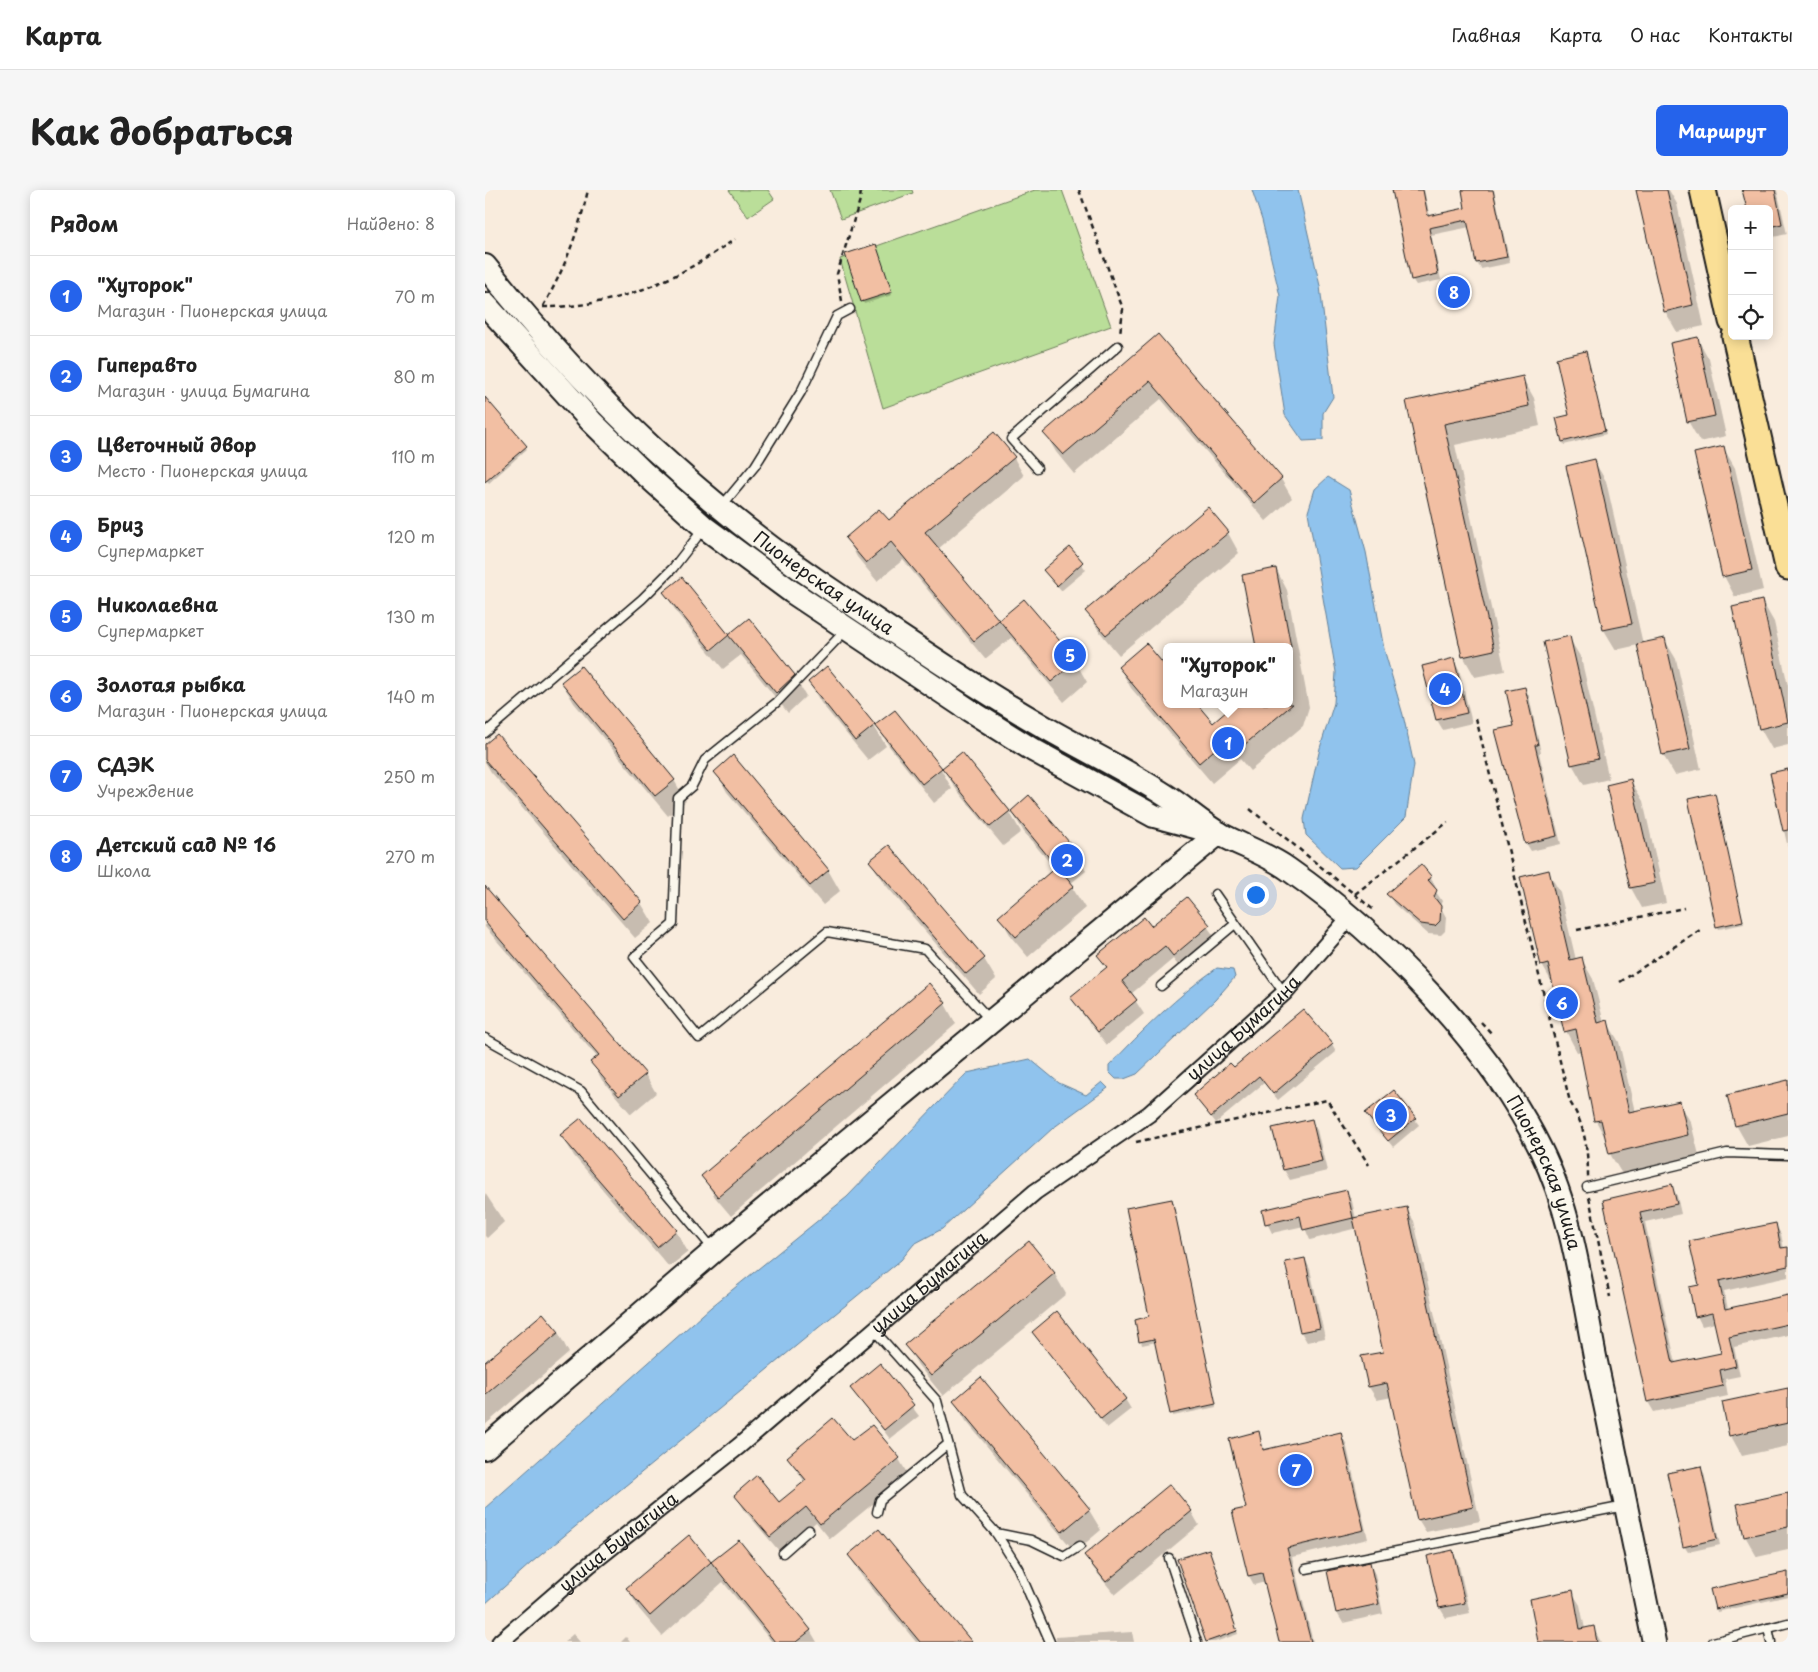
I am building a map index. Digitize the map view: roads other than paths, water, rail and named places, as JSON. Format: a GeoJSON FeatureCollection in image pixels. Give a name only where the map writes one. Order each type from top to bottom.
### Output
{"type":"FeatureCollection","features":[{"type":"Feature","properties":{"kind":"main road"},"geometry":{"type":"LineString","coordinates":[[1703,190],[1728,303]]}},
{"type":"Feature","properties":{"kind":"main road","name":"Пионерская улица"},"geometry":{"type":"LineString","coordinates":[[485,266],[528,320],[622,420],[685,480],[772,550],[849,602],[1039,724],[1164,794],[1219,833],[1285,867],[1350,917],[1409,971],[1495,1074],[1543,1154],[1557,1191],[1570,1235],[1654,1642]]}},
{"type":"Feature","properties":{"kind":"main road","name":"Пионерская улица"},"geometry":{"type":"LineString","coordinates":[[485,304],[591,421],[644,473],[704,527],[846,629],[1033,750],[1154,816],[1219,833]]}},
{"type":"Feature","properties":{"kind":"main road"},"geometry":{"type":"LineString","coordinates":[[1736,340],[1788,567]]}},
{"type":"Feature","properties":{"kind":"main road"},"geometry":{"type":"LineString","coordinates":[[704,527],[720,508]]}},
{"type":"Feature","properties":{"kind":"main road"},"geometry":{"type":"LineString","coordinates":[[485,1448],[715,1250],[1219,833]]}},
{"type":"Feature","properties":{"kind":"street","name":"улица Бумагина"},"geometry":{"type":"LineString","coordinates":[[500,1642],[589,1565],[739,1446],[873,1329],[1035,1192],[1149,1114],[1284,993],[1350,917]]}},
{"type":"Feature","properties":{"kind":"lane"},"geometry":{"type":"LineString","coordinates":[[720,508],[755,466],[801,392],[837,316],[850,309]]}},
{"type":"Feature","properties":{"kind":"lane"},"geometry":{"type":"LineString","coordinates":[[1037,468],[1011,439],[1118,346]]}},
{"type":"Feature","properties":{"kind":"lane"},"geometry":{"type":"LineString","coordinates":[[485,733],[642,599],[673,568],[704,527]]}},
{"type":"Feature","properties":{"kind":"lane"},"geometry":{"type":"LineString","coordinates":[[846,629],[777,702],[705,760],[692,786],[678,798],[673,924],[633,957],[699,1038],[827,932],[925,949],[991,1021]]}},
{"type":"Feature","properties":{"kind":"lane"},"geometry":{"type":"LineString","coordinates":[[1215,894],[1284,993]]}},
{"type":"Feature","properties":{"kind":"lane"},"geometry":{"type":"LineString","coordinates":[[1161,986],[1235,924]]}},
{"type":"Feature","properties":{"kind":"lane"},"geometry":{"type":"LineString","coordinates":[[485,1038],[581,1091],[715,1250]]}},
{"type":"Feature","properties":{"kind":"lane"},"geometry":{"type":"LineString","coordinates":[[1587,1186],[1727,1153],[1788,1155]]}},
{"type":"Feature","properties":{"kind":"lane"},"geometry":{"type":"LineString","coordinates":[[873,1329],[937,1402],[962,1495],[996,1534],[1018,1568],[1050,1642]]}},
{"type":"Feature","properties":{"kind":"lane"},"geometry":{"type":"LineString","coordinates":[[877,1512],[880,1500],[948,1444]]}},
{"type":"Feature","properties":{"kind":"lane"},"geometry":{"type":"LineString","coordinates":[[1306,1568],[1627,1505]]}},
{"type":"Feature","properties":{"kind":"lane"},"geometry":{"type":"LineString","coordinates":[[783,1553],[809,1530]]}},
{"type":"Feature","properties":{"kind":"lane"},"geometry":{"type":"LineString","coordinates":[[996,1534],[1031,1540],[1064,1556],[1080,1546]]}},
{"type":"Feature","properties":{"kind":"lane"},"geometry":{"type":"LineString","coordinates":[[1169,1558],[1197,1642]]}},
{"type":"Feature","properties":{"kind":"lane"},"geometry":{"type":"LineString","coordinates":[[1713,1642],[1788,1623]]}},
{"type":"Feature","properties":{"kind":"lane"},"geometry":{"type":"LineString","coordinates":[[1768,1628],[1771,1642]]}},
{"type":"Feature","properties":{"kind":"water"},"geometry":{"type":"Polygon","coordinates":[[[1252,190],[1298,190],[1320,286],[1333,397],[1323,413],[1323,440],[1303,441],[1285,415],[1274,344],[1280,296],[1262,220],[1252,190]]]}},
{"type":"Feature","properties":{"kind":"water"},"geometry":{"type":"Polygon","coordinates":[[[1328,477],[1349,490],[1366,552],[1384,649],[1403,715],[1414,765],[1406,817],[1356,867],[1340,868],[1306,835],[1304,819],[1320,748],[1334,703],[1336,672],[1308,512],[1315,489],[1328,477]]]}},
{"type":"Feature","properties":{"kind":"water"},"geometry":{"type":"Polygon","coordinates":[[[1217,968],[1233,970],[1235,977],[1215,1000],[1137,1074],[1124,1079],[1116,1079],[1109,1072],[1109,1066],[1161,1014],[1217,968]]]}},
{"type":"Feature","properties":{"kind":"water"},"geometry":{"type":"Polygon","coordinates":[[[1030,1059],[1059,1083],[1086,1095],[1102,1082],[1108,1088],[1053,1128],[942,1229],[914,1244],[901,1260],[531,1563],[485,1604],[485,1508],[711,1307],[847,1197],[967,1073],[1030,1059]]]}},
{"type":"Feature","properties":{"kind":"place","name":"Детский сад № 16"},"geometry":{"type":"Point","coordinates":[1454,292]}},
{"type":"Feature","properties":{"kind":"place","name":"Николаевна"},"geometry":{"type":"Point","coordinates":[1070,655]}},
{"type":"Feature","properties":{"kind":"place","name":"Бриз"},"geometry":{"type":"Point","coordinates":[1445,689]}},
{"type":"Feature","properties":{"kind":"place","name":"\"Хуторок\""},"geometry":{"type":"Point","coordinates":[1228,743]}},
{"type":"Feature","properties":{"kind":"place","name":"Гиперавто"},"geometry":{"type":"Point","coordinates":[1067,860]}},
{"type":"Feature","properties":{"kind":"place","name":"Золотая рыбка"},"geometry":{"type":"Point","coordinates":[1562,1003]}},
{"type":"Feature","properties":{"kind":"place","name":"Цветочный двор"},"geometry":{"type":"Point","coordinates":[1391,1115]}},
{"type":"Feature","properties":{"kind":"place","name":"СДЭК"},"geometry":{"type":"Point","coordinates":[1296,1470]}}]}
